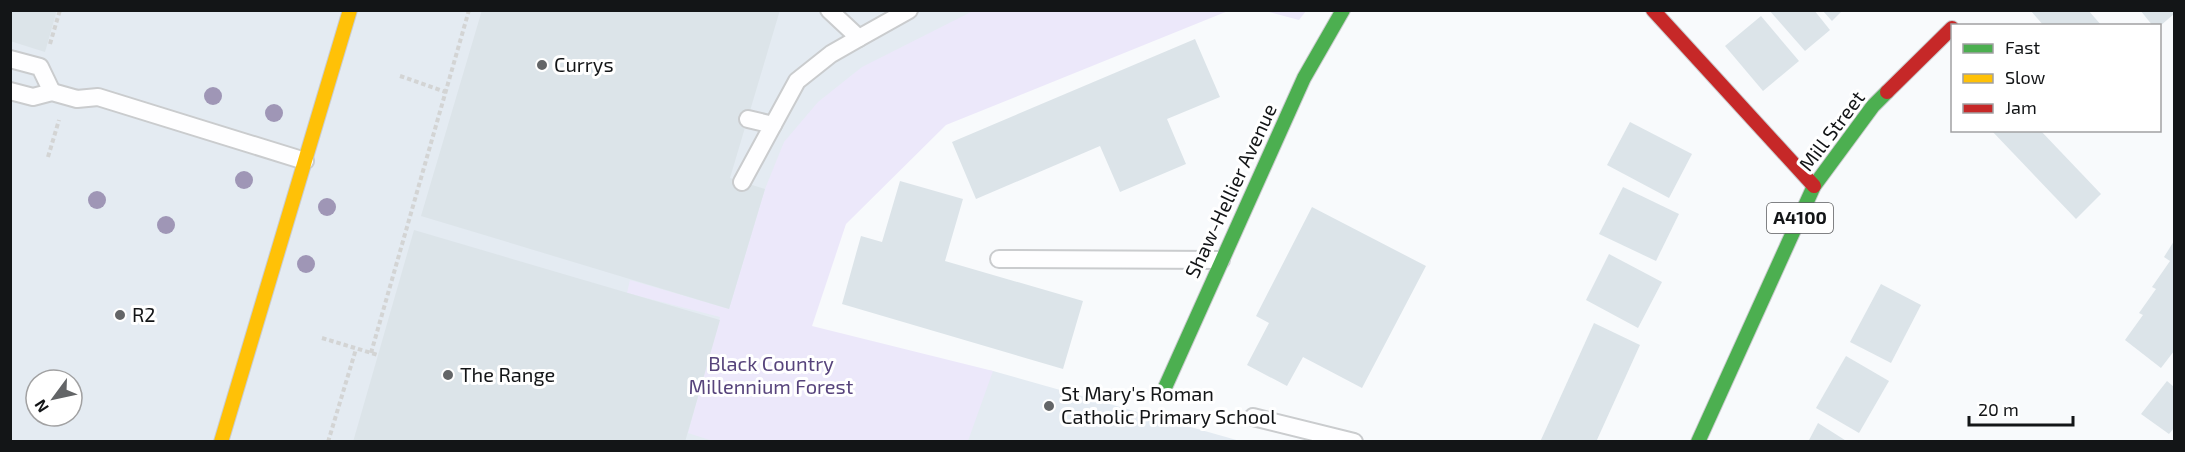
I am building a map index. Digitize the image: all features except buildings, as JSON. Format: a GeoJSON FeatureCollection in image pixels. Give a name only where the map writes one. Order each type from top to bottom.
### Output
{"type":"FeatureCollection","features":[{"type":"Feature","properties":{"kind":"street"},"geometry":{"type":"LineString","coordinates":[[221,441],[350,10]]}},
{"type":"Feature","properties":{"kind":"street","name":"Shaw-Hellier Avenue"},"geometry":{"type":"LineString","coordinates":[[1163,392],[1307,74],[1329,31],[1343,10]]}},
{"type":"Feature","properties":{"kind":"street"},"geometry":{"type":"LineString","coordinates":[[1653,10],[1814,186]]}},
{"type":"Feature","properties":{"kind":"street","name":"Mill Street"},"geometry":{"type":"LineString","coordinates":[[1698,441],[1814,186],[1873,106],[1951,30]]}},
{"type":"Feature","properties":{"kind":"lane"},"geometry":{"type":"LineString","coordinates":[[829,10],[860,38]]}},
{"type":"Feature","properties":{"kind":"lane"},"geometry":{"type":"LineString","coordinates":[[742,182],[797,81],[831,54],[909,10]]}},
{"type":"Feature","properties":{"kind":"lane"},"geometry":{"type":"LineString","coordinates":[[10,59],[40,67],[52,92]]}},
{"type":"Feature","properties":{"kind":"lane"},"geometry":{"type":"LineString","coordinates":[[10,91],[33,97],[52,92],[77,99],[98,97],[305,161]]}},
{"type":"Feature","properties":{"kind":"lane"},"geometry":{"type":"LineString","coordinates":[[748,119],[773,124]]}},
{"type":"Feature","properties":{"kind":"lane"},"geometry":{"type":"LineString","coordinates":[[999,259],[1132,257],[1221,260]]}},
{"type":"Feature","properties":{"kind":"lane"},"geometry":{"type":"LineString","coordinates":[[1253,417],[1354,441]]}},
{"type":"Feature","properties":{"kind":"path"},"geometry":{"type":"LineString","coordinates":[[371,353],[469,10]]}},
{"type":"Feature","properties":{"kind":"path"},"geometry":{"type":"LineString","coordinates":[[400,76],[446,92]]}},
{"type":"Feature","properties":{"kind":"path"},"geometry":{"type":"LineString","coordinates":[[48,157],[61,113]]}},
{"type":"Feature","properties":{"kind":"path"},"geometry":{"type":"LineString","coordinates":[[322,338],[378,355]]}},
{"type":"Feature","properties":{"kind":"path"},"geometry":{"type":"LineString","coordinates":[[328,441],[356,348]]}},
{"type":"Feature","properties":{"kind":"shaded area"},"geometry":{"type":"Polygon","coordinates":[[[10,11],[1175,11],[859,161],[780,336],[993,371],[1240,441],[11,441],[10,11]]]}},
{"type":"Feature","properties":{"kind":"green space"},"geometry":{"type":"Polygon","coordinates":[[[1306,10],[1299,20],[1265,11],[1306,10]]]}},
{"type":"Feature","properties":{"kind":"green space","name":"Black Country Millennium Forest"},"geometry":{"type":"Polygon","coordinates":[[[973,11],[1228,11],[946,125],[846,224],[812,326],[993,371],[968,441],[716,442],[688,433],[720,317],[627,293],[630,280],[729,309],[765,189],[784,142],[818,102],[862,67],[973,11]]]}},
{"type":"Feature","properties":{"kind":"traffic: fast"},"geometry":{"type":"LineString","coordinates":[[1163,392],[1304,78],[1343,10]]}},
{"type":"Feature","properties":{"kind":"traffic: fast"},"geometry":{"type":"LineString","coordinates":[[1698,442],[1814,186],[1873,106],[1887,92]]}},
{"type":"Feature","properties":{"kind":"traffic: slow"},"geometry":{"type":"LineString","coordinates":[[221,442],[350,10]]}},
{"type":"Feature","properties":{"kind":"traffic: jam"},"geometry":{"type":"LineString","coordinates":[[1653,10],[1814,186]]}},
{"type":"Feature","properties":{"kind":"traffic: jam"},"geometry":{"type":"LineString","coordinates":[[1887,92],[1951,29]]}},
{"type":"Feature","properties":{"kind":"place","name":"Currys"},"geometry":{"type":"Point","coordinates":[542,65]}},
{"type":"Feature","properties":{"kind":"place","name":"R2"},"geometry":{"type":"Point","coordinates":[120,315]}},
{"type":"Feature","properties":{"kind":"place","name":"The Range"},"geometry":{"type":"Point","coordinates":[448,375]}},
{"type":"Feature","properties":{"kind":"place","name":"St Mary's Roman Catholic Primary School"},"geometry":{"type":"Point","coordinates":[1049,406]}}]}
